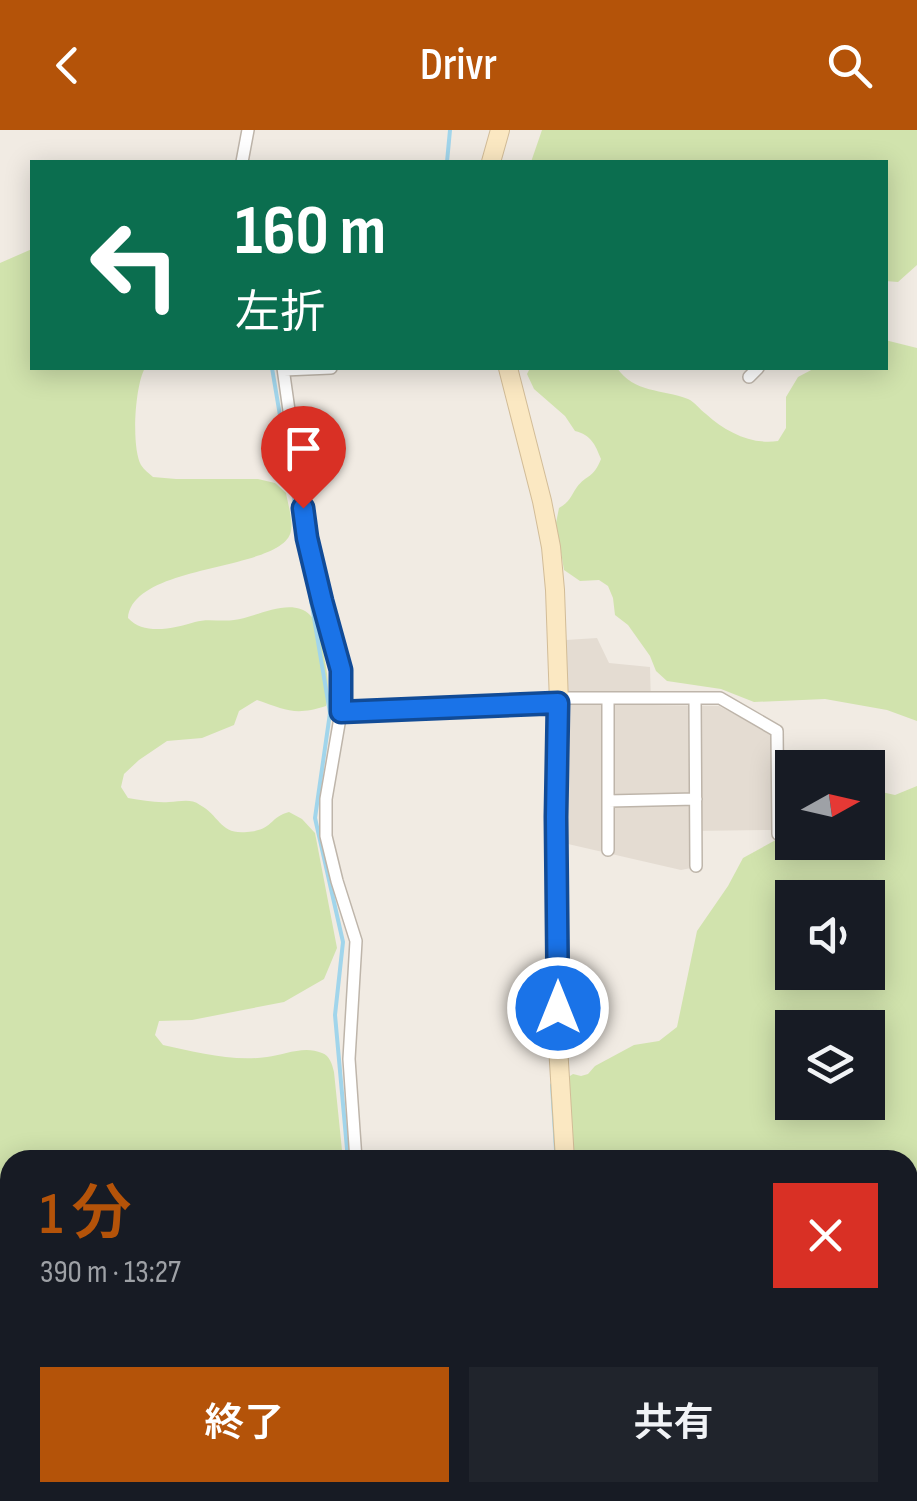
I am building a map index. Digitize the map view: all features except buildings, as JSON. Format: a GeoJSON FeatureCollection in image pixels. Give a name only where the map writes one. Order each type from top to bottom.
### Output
{"type":"FeatureCollection","features":[{"type":"Feature","properties":{"kind":"main road"},"geometry":{"type":"LineString","coordinates":[[492,160],[500,130]]}},
{"type":"Feature","properties":{"kind":"main road"},"geometry":{"type":"LineString","coordinates":[[509,370],[550,547],[558,700],[558,1046],[563,1150]]}},
{"type":"Feature","properties":{"kind":"street"},"geometry":{"type":"LineString","coordinates":[[242,160],[248,130]]}},
{"type":"Feature","properties":{"kind":"street"},"geometry":{"type":"LineString","coordinates":[[284,370],[307,538],[341,670],[341,712],[326,800],[326,836],[356,941],[349,1059],[355,1150]]}},
{"type":"Feature","properties":{"kind":"street"},"geometry":{"type":"LineString","coordinates":[[341,712],[608,698],[720,698],[777,731],[777,750]]}},
{"type":"Feature","properties":{"kind":"street"},"geometry":{"type":"LineString","coordinates":[[608,698],[608,850]]}},
{"type":"Feature","properties":{"kind":"street"},"geometry":{"type":"LineString","coordinates":[[694,698],[696,866]]}},
{"type":"Feature","properties":{"kind":"street"},"geometry":{"type":"LineString","coordinates":[[608,801],[696,798]]}},
{"type":"Feature","properties":{"kind":"shaded area"},"geometry":{"type":"Polygon","coordinates":[[[597,638],[609,663],[650,667],[651,705],[719,706],[772,734],[771,830],[692,831],[691,868],[681,870],[568,844],[566,640],[597,638]]]}},
{"type":"Feature","properties":{"kind":"green space"},"geometry":{"type":"Polygon","coordinates":[[[542,130],[917,130],[917,265],[898,282],[888,281],[888,160],[532,160],[542,130]]]}},
{"type":"Feature","properties":{"kind":"green space"},"geometry":{"type":"Polygon","coordinates":[[[30,250],[30,370],[144,370],[135,431],[141,465],[153,477],[258,479],[275,483],[286,493],[291,531],[282,544],[263,554],[154,587],[136,600],[128,618],[142,627],[160,629],[200,621],[234,620],[283,608],[302,610],[318,627],[326,665],[326,706],[291,710],[257,700],[239,711],[234,725],[202,738],[167,741],[124,774],[121,787],[128,798],[196,803],[231,831],[262,829],[289,812],[315,833],[337,948],[324,979],[284,1002],[192,1020],[159,1021],[155,1035],[163,1045],[227,1057],[254,1058],[308,1050],[325,1054],[334,1072],[342,1150],[0,1150],[0,263],[30,250]]]}},
{"type":"Feature","properties":{"kind":"green space"},"geometry":{"type":"Polygon","coordinates":[[[888,341],[917,348],[917,721],[887,710],[825,699],[754,702],[721,689],[667,681],[656,671],[628,625],[615,615],[608,586],[599,580],[580,581],[564,570],[556,523],[559,508],[593,473],[601,459],[589,438],[575,431],[565,416],[534,389],[529,370],[619,370],[640,386],[690,400],[730,432],[758,441],[778,441],[786,428],[786,397],[798,377],[811,370],[888,370],[888,341]]]}},
{"type":"Feature","properties":{"kind":"green space"},"geometry":{"type":"Polygon","coordinates":[[[917,786],[917,1150],[571,1150],[567,1078],[588,1074],[595,1066],[634,1045],[659,1041],[677,1027],[697,931],[743,858],[775,840],[775,860],[885,860],[885,793],[895,795],[917,786]]]}},
{"type":"Feature","properties":{"kind":"waterway"},"geometry":{"type":"LineString","coordinates":[[447,160],[450,130]]}},
{"type":"Feature","properties":{"kind":"waterway"},"geometry":{"type":"LineString","coordinates":[[272,370],[330,713],[315,818],[343,942],[335,1015],[347,1150]]}},
{"type":"Feature","properties":{"kind":"waterway"},"geometry":{"type":"LineString","coordinates":[[552,1085],[556,1150]]}},
{"type":"Feature","properties":{"kind":"route"},"geometry":{"type":"LineString","coordinates":[[303,508],[341,670],[341,712],[558,703],[558,1008]]}}]}
